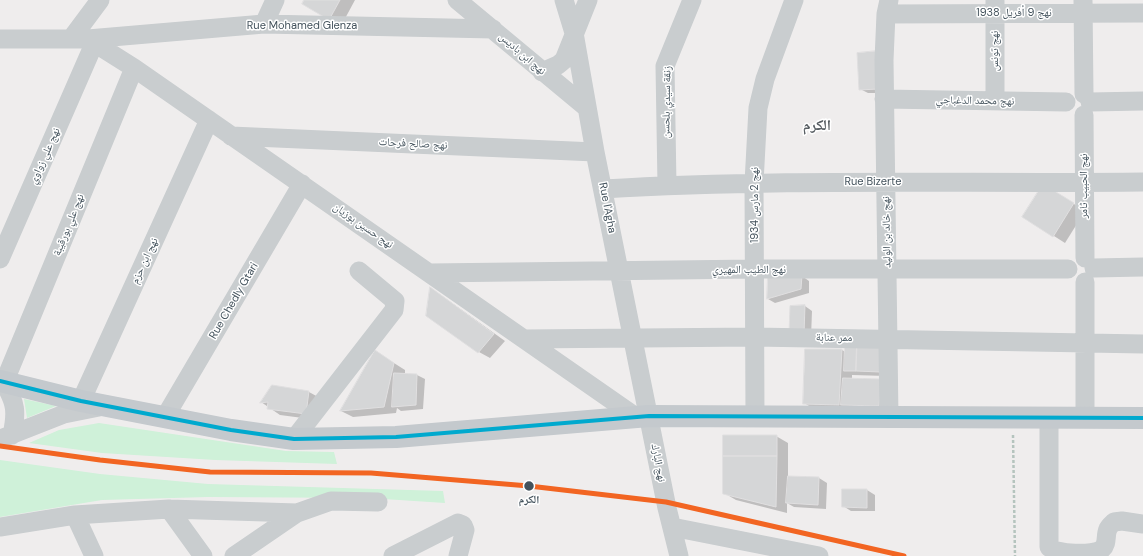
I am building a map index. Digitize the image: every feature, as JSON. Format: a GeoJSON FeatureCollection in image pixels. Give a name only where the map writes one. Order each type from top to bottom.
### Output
{"type":"FeatureCollection","features":[{"type":"Feature","properties":{"kind":"main road"},"geometry":{"type":"LineString","coordinates":[[2,382],[81,401],[165,418],[231,430],[294,439],[396,437],[642,416],[1143,418]]}},
{"type":"Feature","properties":{"kind":"street","name":"نهج علي زواوي"},"geometry":{"type":"LineString","coordinates":[[0,259],[100,0]]}},
{"type":"Feature","properties":{"kind":"street"},"geometry":{"type":"LineString","coordinates":[[264,24],[275,0]]}},
{"type":"Feature","properties":{"kind":"street","name":"نهج ابن باديس"},"geometry":{"type":"LineString","coordinates":[[457,0],[587,108]]}},
{"type":"Feature","properties":{"kind":"street","name":"Rue l'Agha"},"geometry":{"type":"LineString","coordinates":[[564,0],[574,33],[595,152],[604,189],[633,339],[642,416]]}},
{"type":"Feature","properties":{"kind":"street"},"geometry":{"type":"LineString","coordinates":[[542,72],[558,65],[564,60],[588,0]]}},
{"type":"Feature","properties":{"kind":"street","name":"زنقة سيدي بلحسن"},"geometry":{"type":"LineString","coordinates":[[667,185],[665,66],[692,0]]}},
{"type":"Feature","properties":{"kind":"street","name":"نهج 2 مارس 1934"},"geometry":{"type":"LineString","coordinates":[[754,417],[754,183],[758,108],[760,94],[794,0]]}},
{"type":"Feature","properties":{"kind":"street","name":"نهج تونس"},"geometry":{"type":"LineString","coordinates":[[995,6],[995,101]]}},
{"type":"Feature","properties":{"kind":"street","name":"نهج 9 أفريل 1938"},"geometry":{"type":"LineString","coordinates":[[887,7],[1084,7],[1143,14]]}},
{"type":"Feature","properties":{"kind":"street","name":"نهج خالد بن الوليد"},"geometry":{"type":"LineString","coordinates":[[887,7],[884,99],[888,270],[889,417]]}},
{"type":"Feature","properties":{"kind":"street","name":"نهج الحبيب ثامر"},"geometry":{"type":"LineString","coordinates":[[1084,7],[1086,103],[1084,183],[1088,269],[1085,417]]}},
{"type":"Feature","properties":{"kind":"street","name":"Rue Mohamed Glenza"},"geometry":{"type":"LineString","coordinates":[[0,39],[83,44],[264,24],[493,29]]}},
{"type":"Feature","properties":{"kind":"street","name":"نهج حسين بوزيان"},"geometry":{"type":"LineString","coordinates":[[83,44],[134,68],[524,339],[642,416]]}},
{"type":"Feature","properties":{"kind":"street","name":"نهج علي بورقيبة"},"geometry":{"type":"LineString","coordinates":[[2,382],[134,68]]}},
{"type":"Feature","properties":{"kind":"street","name":"نهج محمد الدغباجي"},"geometry":{"type":"LineString","coordinates":[[884,99],[1066,102],[1066,106],[1071,114],[1080,116],[1086,103]]}},
{"type":"Feature","properties":{"kind":"street"},"geometry":{"type":"LineString","coordinates":[[1086,103],[1143,101]]}},
{"type":"Feature","properties":{"kind":"street","name":"نهج ابن حزم"},"geometry":{"type":"LineString","coordinates":[[81,401],[209,120]]}},
{"type":"Feature","properties":{"kind":"street","name":"نهج صالح فرحات"},"geometry":{"type":"LineString","coordinates":[[231,136],[595,152]]}},
{"type":"Feature","properties":{"kind":"street","name":"Rue Bizerte"},"geometry":{"type":"LineString","coordinates":[[604,189],[667,185],[886,181],[1084,183],[1143,182]]}},
{"type":"Feature","properties":{"kind":"street","name":"Rue Chedly Gtari"},"geometry":{"type":"LineString","coordinates":[[165,418],[302,184]]}},
{"type":"Feature","properties":{"kind":"street"},"geometry":{"type":"LineString","coordinates":[[1088,269],[1143,267]]}},
{"type":"Feature","properties":{"kind":"street","name":"نهج الطيب المهيري"},"geometry":{"type":"LineString","coordinates":[[430,273],[755,269],[1068,269],[1070,277],[1077,282],[1088,269]]}},
{"type":"Feature","properties":{"kind":"street"},"geometry":{"type":"LineString","coordinates":[[294,439],[394,310],[395,301],[359,271]]}},
{"type":"Feature","properties":{"kind":"street","name":"ممر عنابة"},"geometry":{"type":"LineString","coordinates":[[524,339],[755,337],[1143,344]]}},
{"type":"Feature","properties":{"kind":"street"},"geometry":{"type":"LineString","coordinates":[[2,382],[15,406],[16,416],[6,437]]}},
{"type":"Feature","properties":{"kind":"street"},"geometry":{"type":"LineString","coordinates":[[6,437],[64,414],[107,406]]}},
{"type":"Feature","properties":{"kind":"street","name":"نهج البارك"},"geometry":{"type":"LineString","coordinates":[[642,416],[679,556]]}},
{"type":"Feature","properties":{"kind":"street"},"geometry":{"type":"LineString","coordinates":[[1049,417],[1049,547],[1057,552],[1096,552],[1103,549],[1108,529],[1114,522],[1122,521],[1143,524]]}},
{"type":"Feature","properties":{"kind":"street"},"geometry":{"type":"LineString","coordinates":[[234,556],[297,513],[331,501],[378,502]]}},
{"type":"Feature","properties":{"kind":"street"},"geometry":{"type":"LineString","coordinates":[[0,527],[75,515],[169,509],[297,513]]}},
{"type":"Feature","properties":{"kind":"street"},"geometry":{"type":"LineString","coordinates":[[169,509],[203,556]]}},
{"type":"Feature","properties":{"kind":"street"},"geometry":{"type":"LineString","coordinates":[[75,515],[94,556]]}},
{"type":"Feature","properties":{"kind":"street"},"geometry":{"type":"LineString","coordinates":[[393,556],[458,523],[463,525],[465,530],[458,556]]}},
{"type":"Feature","properties":{"kind":"street"},"geometry":{"type":"LineString","coordinates":[[672,527],[819,556]]}},
{"type":"Feature","properties":{"kind":"path"},"geometry":{"type":"LineString","coordinates":[[1012,417],[1015,556]]}},
{"type":"Feature","properties":{"kind":"green space"},"geometry":{"type":"Polygon","coordinates":[[[24,399],[56,406],[27,418],[24,399]]]}},
{"type":"Feature","properties":{"kind":"green space"},"geometry":{"type":"Polygon","coordinates":[[[99,423],[286,451],[334,452],[337,464],[215,460],[102,453],[29,443],[59,430],[99,423]]]}},
{"type":"Feature","properties":{"kind":"green space"},"geometry":{"type":"Polygon","coordinates":[[[0,460],[100,474],[208,484],[443,491],[445,503],[368,498],[208,497],[102,500],[0,517],[0,460]]]}},
{"type":"Feature","properties":{"kind":"building"},"geometry":{"type":"Polygon","coordinates":[[[304,0],[340,0],[329,20],[302,4],[304,0]]]}},
{"type":"Feature","properties":{"kind":"building"},"geometry":{"type":"Polygon","coordinates":[[[877,51],[878,89],[859,90],[857,53],[877,51]]]}},
{"type":"Feature","properties":{"kind":"building"},"geometry":{"type":"Polygon","coordinates":[[[1043,184],[1074,203],[1053,237],[1022,217],[1043,184]]]}},
{"type":"Feature","properties":{"kind":"building"},"geometry":{"type":"Polygon","coordinates":[[[768,275],[802,275],[801,289],[767,299],[768,275]]]}},
{"type":"Feature","properties":{"kind":"building"},"geometry":{"type":"Polygon","coordinates":[[[430,287],[494,334],[478,353],[426,316],[430,287]]]}},
{"type":"Feature","properties":{"kind":"building"},"geometry":{"type":"Polygon","coordinates":[[[805,305],[804,334],[789,333],[790,306],[805,305]]]}},
{"type":"Feature","properties":{"kind":"building"},"geometry":{"type":"Polygon","coordinates":[[[845,344],[857,344],[856,371],[844,371],[845,344]]]}},
{"type":"Feature","properties":{"kind":"building"},"geometry":{"type":"Polygon","coordinates":[[[857,344],[880,345],[880,372],[856,371],[857,344]]]}},
{"type":"Feature","properties":{"kind":"building"},"geometry":{"type":"Polygon","coordinates":[[[805,349],[842,349],[839,405],[803,404],[805,349]]]}},
{"type":"Feature","properties":{"kind":"building"},"geometry":{"type":"Polygon","coordinates":[[[375,350],[394,363],[384,407],[340,411],[375,350]]]}},
{"type":"Feature","properties":{"kind":"building"},"geometry":{"type":"Polygon","coordinates":[[[394,373],[417,374],[416,405],[392,407],[394,373]]]}},
{"type":"Feature","properties":{"kind":"building"},"geometry":{"type":"Polygon","coordinates":[[[843,378],[881,379],[879,406],[841,405],[843,378]]]}},
{"type":"Feature","properties":{"kind":"building"},"geometry":{"type":"Polygon","coordinates":[[[272,385],[309,391],[306,414],[267,409],[268,402],[260,403],[272,385]]]}},
{"type":"Feature","properties":{"kind":"building"},"geometry":{"type":"Polygon","coordinates":[[[723,435],[777,435],[777,456],[723,456],[723,435]]]}},
{"type":"Feature","properties":{"kind":"building"},"geometry":{"type":"Polygon","coordinates":[[[723,456],[777,456],[776,507],[723,494],[723,456]]]}},
{"type":"Feature","properties":{"kind":"building"},"geometry":{"type":"Polygon","coordinates":[[[788,476],[819,477],[818,505],[786,503],[788,476]]]}},
{"type":"Feature","properties":{"kind":"building"},"geometry":{"type":"Polygon","coordinates":[[[842,489],[867,489],[867,508],[842,507],[842,489]]]}},
{"type":"Feature","properties":{"kind":"transit line"},"geometry":{"type":"LineString","coordinates":[[0,381],[81,401],[231,430],[294,439],[396,437],[649,416],[1143,418]]}},
{"type":"Feature","properties":{"kind":"transit line"},"geometry":{"type":"LineString","coordinates":[[0,446],[100,460],[210,472],[371,473],[529,486],[666,502],[904,556]]}},
{"type":"Feature","properties":{"kind":"place","name":"الكرم"},"geometry":{"type":"Point","coordinates":[529,486]}},
{"type":"Feature","properties":{"kind":"district","name":"الكرم"},"geometry":{"type":"Point","coordinates":[817,126]}}]}
